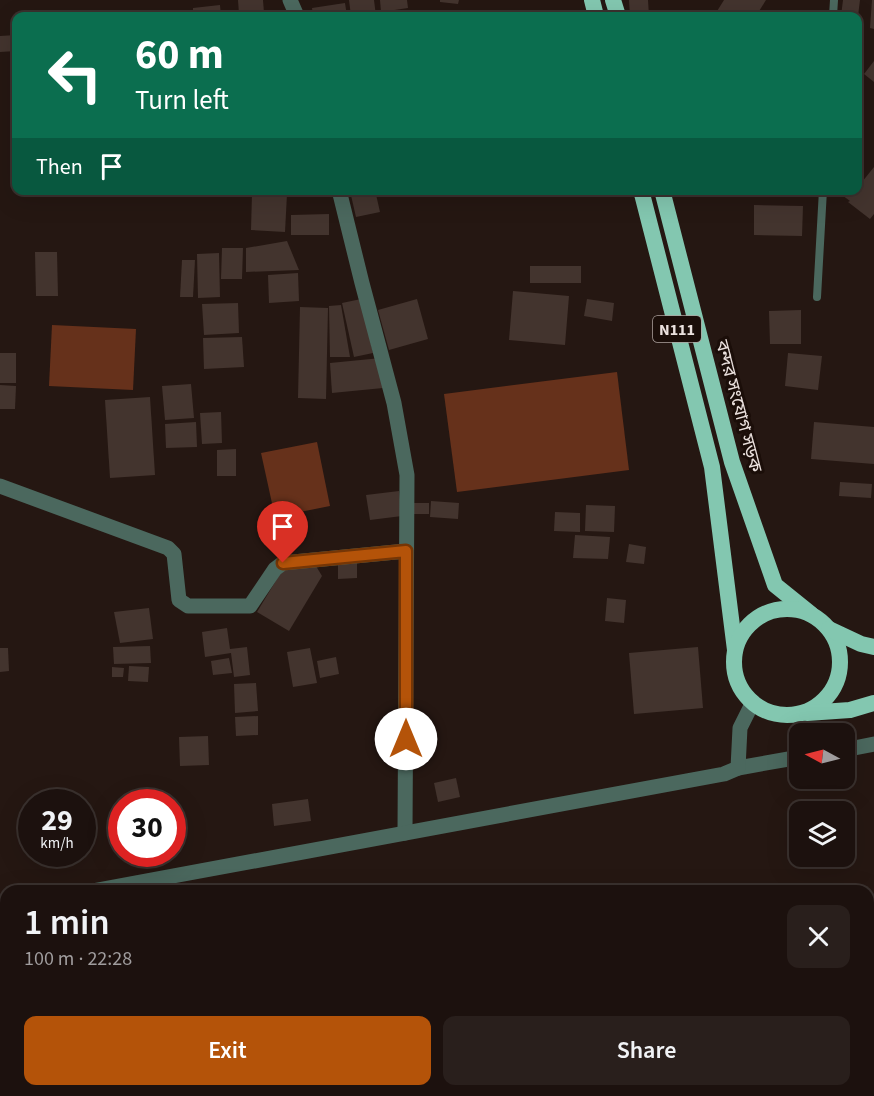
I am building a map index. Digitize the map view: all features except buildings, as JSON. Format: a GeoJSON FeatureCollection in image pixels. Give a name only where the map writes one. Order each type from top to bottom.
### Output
{"type":"FeatureCollection","features":[{"type":"Feature","properties":{"kind":"highway","name":"N111"},"geometry":{"type":"LineString","coordinates":[[642,195],[712,467],[735,650],[736,679],[743,692],[753,702]]}},
{"type":"Feature","properties":{"kind":"highway","name":"বন্দর সংযোগ সড়ক"},"geometry":{"type":"LineString","coordinates":[[663,195],[736,473],[775,585],[811,614]]}},
{"type":"Feature","properties":{"kind":"highway"},"geometry":{"type":"LineString","coordinates":[[735,650],[741,635],[751,622],[765,613],[780,609],[796,609],[811,614]]}},
{"type":"Feature","properties":{"kind":"highway","name":"N111"},"geometry":{"type":"LineString","coordinates":[[789,715],[805,712],[819,704],[831,692],[838,677],[840,660],[837,644],[829,630],[811,614]]}},
{"type":"Feature","properties":{"kind":"highway"},"geometry":{"type":"LineString","coordinates":[[829,630],[874,647]]}},
{"type":"Feature","properties":{"kind":"highway"},"geometry":{"type":"LineString","coordinates":[[753,702],[770,712],[789,715],[850,710],[874,703]]}},
{"type":"Feature","properties":{"kind":"street"},"geometry":{"type":"LineString","coordinates":[[340,195],[394,402],[407,475],[405,833]]}},
{"type":"Feature","properties":{"kind":"street"},"geometry":{"type":"LineString","coordinates":[[0,486],[168,548],[174,554],[179,600],[188,606],[250,606],[275,568],[283,563],[406,551]]}},
{"type":"Feature","properties":{"kind":"street"},"geometry":{"type":"LineString","coordinates":[[738,768],[740,728],[753,702]]}},
{"type":"Feature","properties":{"kind":"street"},"geometry":{"type":"LineString","coordinates":[[855,748],[874,744]]}},
{"type":"Feature","properties":{"kind":"street"},"geometry":{"type":"LineString","coordinates":[[124,885],[724,774],[738,768],[789,759]]}},
{"type":"Feature","properties":{"kind":"lane"},"geometry":{"type":"LineString","coordinates":[[817,297],[823,195]]}},
{"type":"Feature","properties":{"kind":"shaded area"},"geometry":{"type":"Polygon","coordinates":[[[52,325],[136,329],[133,390],[49,386],[52,325]]]}},
{"type":"Feature","properties":{"kind":"shaded area"},"geometry":{"type":"Polygon","coordinates":[[[617,372],[629,470],[457,492],[444,394],[617,372]]]}},
{"type":"Feature","properties":{"kind":"shaded area"},"geometry":{"type":"Polygon","coordinates":[[[317,442],[330,506],[275,517],[261,453],[317,442]]]}},
{"type":"Feature","properties":{"kind":"route"},"geometry":{"type":"LineString","coordinates":[[283,563],[406,551],[406,739]]}}]}
